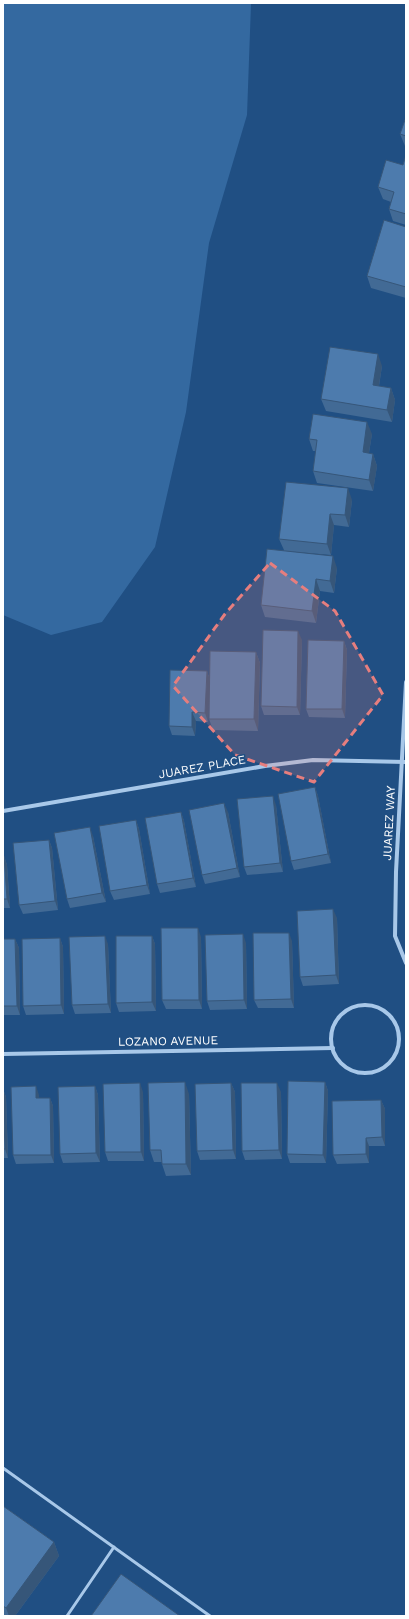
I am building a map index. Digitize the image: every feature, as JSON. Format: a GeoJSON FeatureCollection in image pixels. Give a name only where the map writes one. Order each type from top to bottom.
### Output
{"type":"FeatureCollection","features":[{"type":"Feature","properties":{"kind":"street","name":"JUAREZ WAY"},"geometry":{"type":"LineString","coordinates":[[406,682],[404,762],[395,936],[406,963]]}},
{"type":"Feature","properties":{"kind":"street","name":"JUAREZ PLACE"},"geometry":{"type":"LineString","coordinates":[[3,811],[273,765],[313,760],[404,762]]}},
{"type":"Feature","properties":{"kind":"street"},"geometry":{"type":"LineString","coordinates":[[362,1006],[374,1007],[385,1012],[393,1020],[398,1030],[399,1041],[397,1051],[392,1060],[384,1067],[374,1072],[358,1072],[342,1065],[333,1048],[332,1036],[334,1025],[341,1016],[351,1009],[362,1006]]}},
{"type":"Feature","properties":{"kind":"street","name":"LOZANO AVENUE"},"geometry":{"type":"LineString","coordinates":[[3,1054],[333,1048]]}},
{"type":"Feature","properties":{"kind":"lane"},"geometry":{"type":"LineString","coordinates":[[3,1468],[210,1616]]}},
{"type":"Feature","properties":{"kind":"lane"},"geometry":{"type":"LineString","coordinates":[[67,1616],[114,1547]]}},
{"type":"Feature","properties":{"kind":"highlighted area"},"geometry":{"type":"Polygon","coordinates":[[[270,563],[335,611],[383,695],[314,782],[235,755],[173,686],[225,614],[270,563]]]}},
{"type":"Feature","properties":{"kind":"shaded area"},"geometry":{"type":"Polygon","coordinates":[[[3,3],[251,4],[247,115],[209,243],[186,412],[155,547],[102,622],[51,635],[3,615],[3,3]]]}},
{"type":"Feature","properties":{"kind":"building"},"geometry":{"type":"Polygon","coordinates":[[[406,117],[406,136],[400,134],[406,117]]]}},
{"type":"Feature","properties":{"kind":"building"},"geometry":{"type":"Polygon","coordinates":[[[406,155],[406,214],[389,209],[394,192],[378,187],[386,160],[403,165],[406,155]]]}},
{"type":"Feature","properties":{"kind":"building"},"geometry":{"type":"Polygon","coordinates":[[[384,220],[406,227],[406,287],[367,276],[384,220]]]}},
{"type":"Feature","properties":{"kind":"building"},"geometry":{"type":"Polygon","coordinates":[[[330,347],[378,354],[373,385],[391,388],[387,410],[321,399],[330,347]]]}},
{"type":"Feature","properties":{"kind":"building"},"geometry":{"type":"Polygon","coordinates":[[[313,414],[367,422],[363,452],[373,454],[369,480],[313,471],[317,440],[309,439],[313,414]]]}},
{"type":"Feature","properties":{"kind":"building"},"geometry":{"type":"Polygon","coordinates":[[[286,482],[348,488],[345,515],[330,514],[327,544],[279,539],[286,482]]]}},
{"type":"Feature","properties":{"kind":"building"},"geometry":{"type":"Polygon","coordinates":[[[267,549],[333,556],[330,581],[316,579],[312,611],[261,605],[267,549]]]}},
{"type":"Feature","properties":{"kind":"building"},"geometry":{"type":"Polygon","coordinates":[[[263,630],[298,631],[297,707],[261,706],[263,630]]]}},
{"type":"Feature","properties":{"kind":"building"},"geometry":{"type":"Polygon","coordinates":[[[308,640],[344,641],[342,709],[306,709],[308,640]]]}},
{"type":"Feature","properties":{"kind":"building"},"geometry":{"type":"Polygon","coordinates":[[[210,651],[256,652],[254,719],[209,719],[210,651]]]}},
{"type":"Feature","properties":{"kind":"building"},"geometry":{"type":"Polygon","coordinates":[[[170,670],[207,671],[205,713],[192,712],[192,727],[169,726],[170,670]]]}},
{"type":"Feature","properties":{"kind":"building"},"geometry":{"type":"Polygon","coordinates":[[[315,787],[328,854],[291,861],[278,794],[315,787]]]}},
{"type":"Feature","properties":{"kind":"building"},"geometry":{"type":"Polygon","coordinates":[[[273,796],[280,863],[244,867],[237,799],[273,796]]]}},
{"type":"Feature","properties":{"kind":"building"},"geometry":{"type":"Polygon","coordinates":[[[224,803],[237,868],[202,875],[189,810],[224,803]]]}},
{"type":"Feature","properties":{"kind":"building"},"geometry":{"type":"Polygon","coordinates":[[[181,812],[193,878],[157,884],[145,818],[181,812]]]}},
{"type":"Feature","properties":{"kind":"building"},"geometry":{"type":"Polygon","coordinates":[[[136,820],[147,885],[110,891],[99,826],[136,820]]]}},
{"type":"Feature","properties":{"kind":"building"},"geometry":{"type":"Polygon","coordinates":[[[90,827],[102,893],[67,899],[54,833],[90,827]]]}},
{"type":"Feature","properties":{"kind":"building"},"geometry":{"type":"Polygon","coordinates":[[[49,840],[55,901],[19,905],[13,843],[49,840]]]}},
{"type":"Feature","properties":{"kind":"building"},"geometry":{"type":"Polygon","coordinates":[[[4,856],[7,899],[3,899],[4,856]]]}},
{"type":"Feature","properties":{"kind":"building"},"geometry":{"type":"Polygon","coordinates":[[[333,909],[336,975],[300,977],[297,911],[333,909]]]}},
{"type":"Feature","properties":{"kind":"building"},"geometry":{"type":"Polygon","coordinates":[[[161,928],[198,928],[199,1000],[162,1000],[161,928]]]}},
{"type":"Feature","properties":{"kind":"building"},"geometry":{"type":"Polygon","coordinates":[[[253,933],[289,933],[291,999],[254,1000],[253,933]]]}},
{"type":"Feature","properties":{"kind":"building"},"geometry":{"type":"Polygon","coordinates":[[[243,934],[244,1000],[207,1001],[205,935],[243,934]]]}},
{"type":"Feature","properties":{"kind":"building"},"geometry":{"type":"Polygon","coordinates":[[[105,936],[108,1004],[72,1005],[69,937],[105,936]]]}},
{"type":"Feature","properties":{"kind":"building"},"geometry":{"type":"Polygon","coordinates":[[[116,936],[152,936],[152,1002],[116,1003],[116,936]]]}},
{"type":"Feature","properties":{"kind":"building"},"geometry":{"type":"Polygon","coordinates":[[[60,938],[61,1005],[23,1006],[22,939],[60,938]]]}},
{"type":"Feature","properties":{"kind":"building"},"geometry":{"type":"Polygon","coordinates":[[[3,939],[15,939],[17,1006],[3,1006],[3,939]]]}},
{"type":"Feature","properties":{"kind":"building"},"geometry":{"type":"Polygon","coordinates":[[[288,1081],[325,1082],[323,1155],[287,1154],[288,1081]]]}},
{"type":"Feature","properties":{"kind":"building"},"geometry":{"type":"Polygon","coordinates":[[[185,1082],[186,1164],[162,1164],[161,1150],[150,1150],[148,1083],[185,1082]]]}},
{"type":"Feature","properties":{"kind":"building"},"geometry":{"type":"Polygon","coordinates":[[[140,1083],[141,1152],[105,1152],[103,1084],[140,1083]]]}},
{"type":"Feature","properties":{"kind":"building"},"geometry":{"type":"Polygon","coordinates":[[[231,1083],[233,1150],[197,1151],[195,1084],[231,1083]]]}},
{"type":"Feature","properties":{"kind":"building"},"geometry":{"type":"Polygon","coordinates":[[[241,1083],[277,1083],[279,1150],[242,1151],[241,1083]]]}},
{"type":"Feature","properties":{"kind":"building"},"geometry":{"type":"Polygon","coordinates":[[[36,1086],[36,1098],[50,1098],[51,1155],[13,1155],[11,1087],[36,1086]]]}},
{"type":"Feature","properties":{"kind":"building"},"geometry":{"type":"Polygon","coordinates":[[[95,1086],[96,1153],[60,1154],[58,1087],[95,1086]]]}},
{"type":"Feature","properties":{"kind":"building"},"geometry":{"type":"Polygon","coordinates":[[[3,1092],[5,1149],[3,1149],[3,1092]]]}},
{"type":"Feature","properties":{"kind":"building"},"geometry":{"type":"Polygon","coordinates":[[[381,1100],[382,1137],[366,1138],[366,1154],[333,1155],[332,1101],[381,1100]]]}},
{"type":"Feature","properties":{"kind":"building"},"geometry":{"type":"Polygon","coordinates":[[[3,1506],[54,1542],[6,1608],[3,1606],[3,1506]]]}},
{"type":"Feature","properties":{"kind":"building"},"geometry":{"type":"Polygon","coordinates":[[[121,1574],[180,1616],[91,1616],[121,1574]]]}}]}
